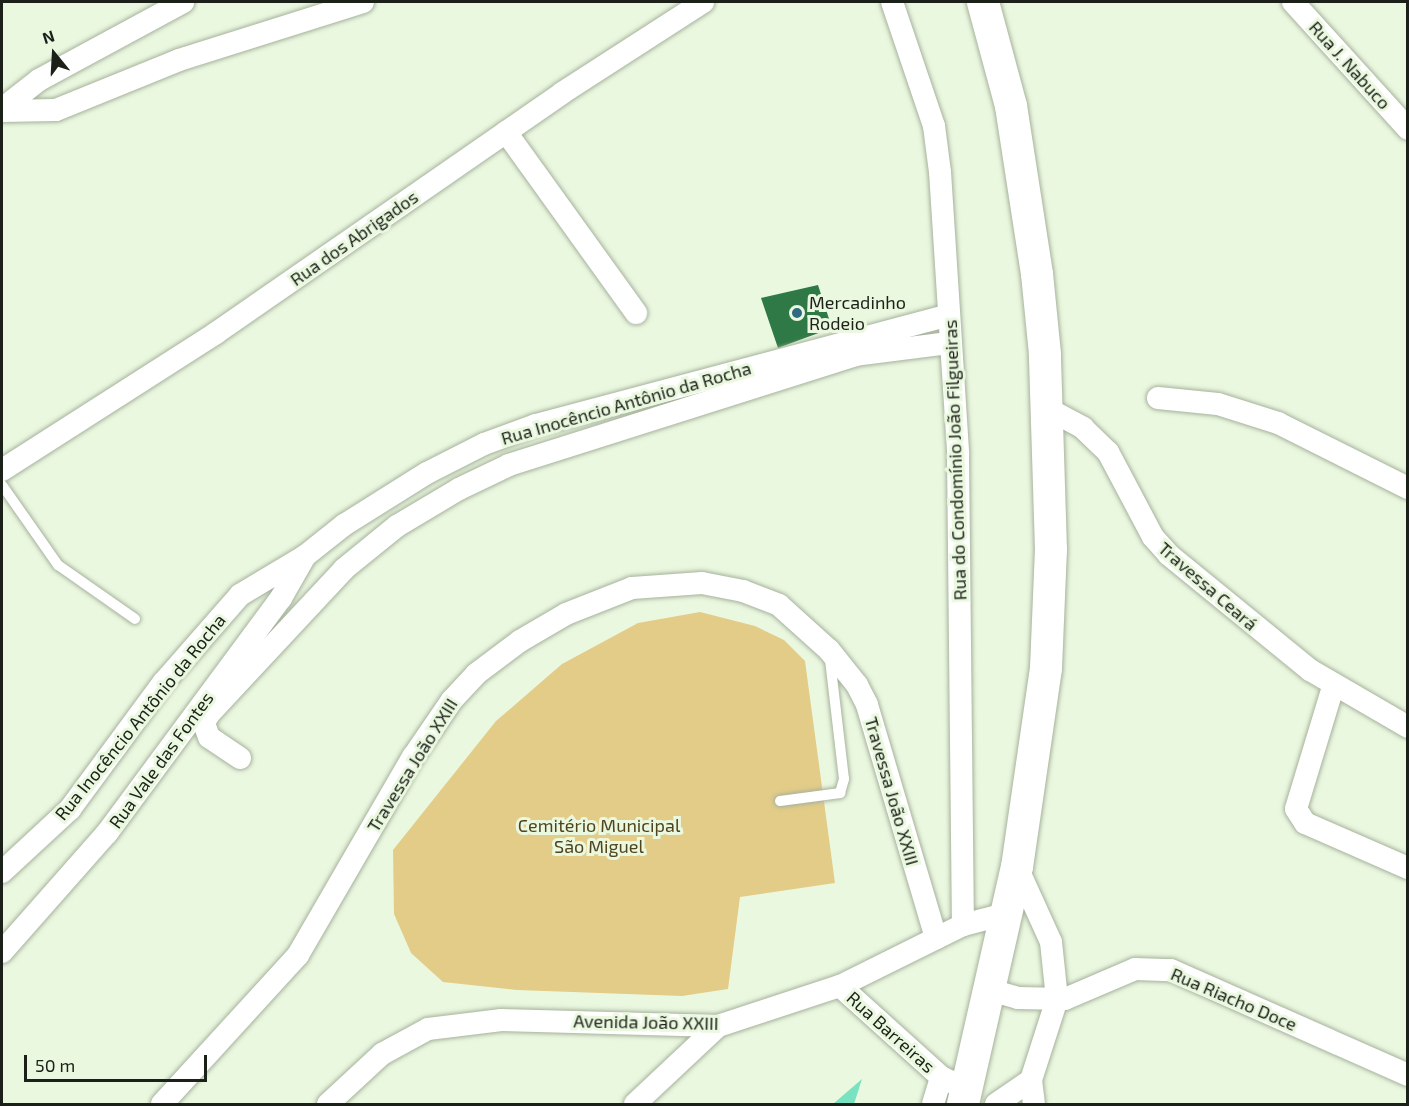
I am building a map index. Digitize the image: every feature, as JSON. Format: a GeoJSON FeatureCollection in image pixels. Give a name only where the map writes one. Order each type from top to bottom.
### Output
{"type":"FeatureCollection","features":[{"type":"Feature","properties":{"kind":"main road"},"geometry":{"type":"LineString","coordinates":[[957,1090],[987,989],[1017,867],[1046,668],[1051,550],[1048,409],[1026,189],[1011,106],[983,2]]}},
{"type":"Feature","properties":{"kind":"street"},"geometry":{"type":"LineString","coordinates":[[2,110],[49,74],[183,2]]}},
{"type":"Feature","properties":{"kind":"street"},"geometry":{"type":"LineString","coordinates":[[2,110],[57,110],[179,60],[363,2]]}},
{"type":"Feature","properties":{"kind":"street","name":"Rua dos Abrigados"},"geometry":{"type":"LineString","coordinates":[[2,470],[216,333],[506,132],[703,2]]}},
{"type":"Feature","properties":{"kind":"street","name":"Rua do Condomínio João Filgueiras"},"geometry":{"type":"LineString","coordinates":[[892,2],[934,126],[949,315],[958,466],[963,926]]}},
{"type":"Feature","properties":{"kind":"street","name":"Rua J. Nabuco"},"geometry":{"type":"LineString","coordinates":[[1293,2],[1407,129]]}},
{"type":"Feature","properties":{"kind":"street"},"geometry":{"type":"LineString","coordinates":[[506,132],[636,313]]}},
{"type":"Feature","properties":{"kind":"street","name":"Rua Inocêncio Antônio da Rocha"},"geometry":{"type":"LineString","coordinates":[[2,872],[70,808],[164,683],[219,616],[240,595],[305,556],[385,499],[484,444],[536,425],[949,315]]}},
{"type":"Feature","properties":{"kind":"street"},"geometry":{"type":"LineString","coordinates":[[240,758],[209,738],[204,723],[208,714],[344,569],[397,526],[459,489],[509,465],[855,355],[949,343]]}},
{"type":"Feature","properties":{"kind":"street"},"geometry":{"type":"LineString","coordinates":[[1158,398],[1218,404],[1278,423],[1407,488]]}},
{"type":"Feature","properties":{"kind":"street","name":"Travessa Ceará"},"geometry":{"type":"LineString","coordinates":[[1048,409],[1083,428],[1108,452],[1160,546],[1333,687],[1407,728]]}},
{"type":"Feature","properties":{"kind":"street","name":"Rua Vale das Fontes"},"geometry":{"type":"LineString","coordinates":[[2,952],[107,832],[281,598],[305,556]]}},
{"type":"Feature","properties":{"kind":"street","name":"Travessa João XXIII"},"geometry":{"type":"LineString","coordinates":[[162,1104],[298,955],[413,757],[452,700],[476,674],[520,641],[566,614],[632,588],[702,583],[743,591],[779,605],[829,650],[857,685],[867,705],[936,939]]}},
{"type":"Feature","properties":{"kind":"street"},"geometry":{"type":"LineString","coordinates":[[1333,687],[1296,809],[1305,823],[1407,868]]}},
{"type":"Feature","properties":{"kind":"street"},"geometry":{"type":"LineString","coordinates":[[1017,867],[1051,942],[1057,999],[1031,1080],[1034,1104]]}},
{"type":"Feature","properties":{"kind":"street","name":"Avenida João XXIII"},"geometry":{"type":"LineString","coordinates":[[328,1104],[382,1054],[428,1029],[501,1020],[718,1026],[840,987],[963,926],[1005,914]]}},
{"type":"Feature","properties":{"kind":"street","name":"Rua Riacho Doce"},"geometry":{"type":"LineString","coordinates":[[987,989],[1018,998],[1057,999],[1134,969],[1171,970],[1407,1075]]}},
{"type":"Feature","properties":{"kind":"street","name":"Rua Barreiras"},"geometry":{"type":"LineString","coordinates":[[840,987],[957,1090],[933,1104]]}},
{"type":"Feature","properties":{"kind":"street"},"geometry":{"type":"LineString","coordinates":[[635,1104],[718,1026]]}},
{"type":"Feature","properties":{"kind":"street"},"geometry":{"type":"LineString","coordinates":[[996,1104],[1031,1080]]}},
{"type":"Feature","properties":{"kind":"lane"},"geometry":{"type":"LineString","coordinates":[[2,485],[58,565],[135,619]]}},
{"type":"Feature","properties":{"kind":"lane"},"geometry":{"type":"LineString","coordinates":[[780,801],[840,793],[844,779],[829,650]]}},
{"type":"Feature","properties":{"kind":"green space","name":"Cemitério Municipal São Miguel"},"geometry":{"type":"Polygon","coordinates":[[[700,612],[755,626],[784,640],[805,661],[835,883],[740,897],[728,989],[682,996],[517,990],[443,982],[411,953],[394,914],[393,850],[496,721],[562,664],[638,623],[700,612]]]}},
{"type":"Feature","properties":{"kind":"shaded area"},"geometry":{"type":"Polygon","coordinates":[[[862,1079],[854,1104],[833,1104],[862,1079]]]}},
{"type":"Feature","properties":{"kind":"building","name":"Mercadinho Rodeio"},"geometry":{"type":"Polygon","coordinates":[[[818,285],[832,328],[778,348],[761,298],[818,285]]]}},
{"type":"Feature","properties":{"kind":"place","name":"Mercadinho Rodeio"},"geometry":{"type":"Point","coordinates":[797,313]}}]}
